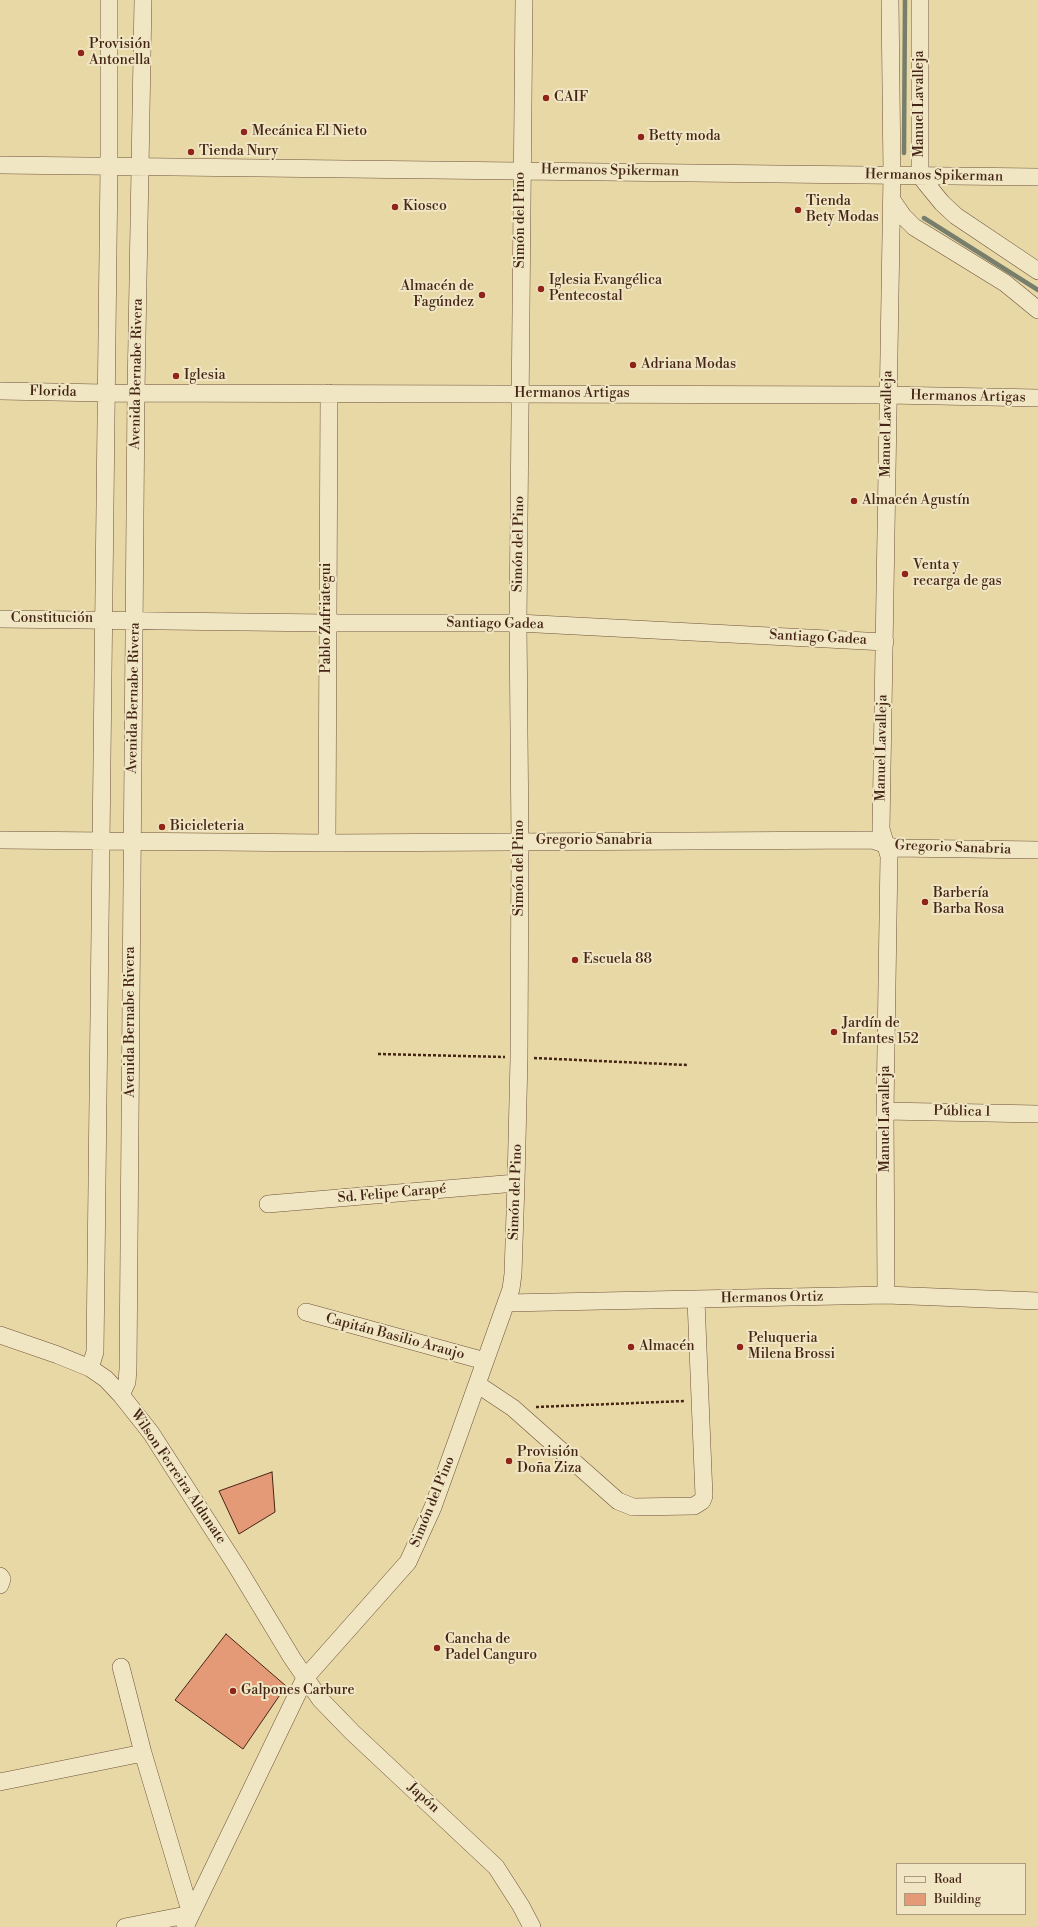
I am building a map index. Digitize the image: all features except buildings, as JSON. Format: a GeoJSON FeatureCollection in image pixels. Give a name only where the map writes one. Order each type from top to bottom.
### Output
{"type":"FeatureCollection","features":[{"type":"Feature","properties":{"kind":"street"},"geometry":{"type":"LineString","coordinates":[[90,1368],[95,1352],[104,619],[105,393],[109,166],[109,0]]}},
{"type":"Feature","properties":{"kind":"street","name":"Avenida Bernabe Rivera"},"geometry":{"type":"LineString","coordinates":[[121,1395],[126,1382],[128,1369],[136,393],[143,0]]}},
{"type":"Feature","properties":{"kind":"street","name":"Simón del Pino"},"geometry":{"type":"LineString","coordinates":[[188,1920],[305,1678],[408,1562],[433,1507],[507,1303],[513,1274],[516,1183],[520,841],[518,623],[521,394],[521,170],[524,0]]}},
{"type":"Feature","properties":{"kind":"street","name":"Manuel Lavalleja"},"geometry":{"type":"LineString","coordinates":[[886,1295],[885,1111],[889,856],[880,829],[885,642],[892,200],[890,0]]}},
{"type":"Feature","properties":{"kind":"street","name":"Manuel Lavalleja"},"geometry":{"type":"LineString","coordinates":[[920,0],[920,176],[956,216],[1038,271]]}},
{"type":"Feature","properties":{"kind":"street","name":"Hermanos Spikerman"},"geometry":{"type":"LineString","coordinates":[[0,165],[1038,177]]}},
{"type":"Feature","properties":{"kind":"street"},"geometry":{"type":"LineString","coordinates":[[892,200],[903,216],[914,226],[1005,283],[1038,310]]}},
{"type":"Feature","properties":{"kind":"street","name":"Florida"},"geometry":{"type":"LineString","coordinates":[[0,391],[105,393]]}},
{"type":"Feature","properties":{"kind":"street","name":"Hermanos Artigas"},"geometry":{"type":"LineString","coordinates":[[105,393],[888,395],[1038,398]]}},
{"type":"Feature","properties":{"kind":"street","name":"Pablo Zufriategui"},"geometry":{"type":"LineString","coordinates":[[327,843],[329,393]]}},
{"type":"Feature","properties":{"kind":"street","name":"Constitución"},"geometry":{"type":"LineString","coordinates":[[0,618],[104,619]]}},
{"type":"Feature","properties":{"kind":"street","name":"Santiago Gadea"},"geometry":{"type":"LineString","coordinates":[[104,619],[327,623],[518,623],[885,642]]}},
{"type":"Feature","properties":{"kind":"street","name":"Gregorio Sanabria"},"geometry":{"type":"LineString","coordinates":[[0,840],[327,843],[872,840],[896,848],[1038,850]]}},
{"type":"Feature","properties":{"kind":"street","name":"Pública 1"},"geometry":{"type":"LineString","coordinates":[[885,1111],[1038,1114]]}},
{"type":"Feature","properties":{"kind":"street","name":"Sd. Felipe Carapé"},"geometry":{"type":"LineString","coordinates":[[268,1204],[516,1183]]}},
{"type":"Feature","properties":{"kind":"street","name":"Hermanos Ortiz"},"geometry":{"type":"LineString","coordinates":[[507,1303],[886,1295],[1038,1301]]}},
{"type":"Feature","properties":{"kind":"street"},"geometry":{"type":"LineString","coordinates":[[477,1384],[513,1408],[618,1501],[625,1505],[633,1507],[694,1506],[702,1501],[704,1496],[696,1300]]}},
{"type":"Feature","properties":{"kind":"street","name":"Capitán Basilio Araujo"},"geometry":{"type":"LineString","coordinates":[[306,1312],[485,1361]]}},
{"type":"Feature","properties":{"kind":"street","name":"Wilson Ferreira Aldunate"},"geometry":{"type":"LineString","coordinates":[[0,1335],[90,1368],[106,1379],[121,1395],[152,1433],[305,1678]]}},
{"type":"Feature","properties":{"kind":"street"},"geometry":{"type":"LineString","coordinates":[[120,1667],[188,1920],[125,1927]]}},
{"type":"Feature","properties":{"kind":"street","name":"Japón"},"geometry":{"type":"LineString","coordinates":[[305,1678],[320,1699],[352,1732],[496,1867],[521,1906],[532,1927]]}},
{"type":"Feature","properties":{"kind":"street"},"geometry":{"type":"LineString","coordinates":[[0,1782],[143,1753]]}},
{"type":"Feature","properties":{"kind":"path"},"geometry":{"type":"LineString","coordinates":[[513,1408],[700,1401]]}},
{"type":"Feature","properties":{"kind":"waterway"},"geometry":{"type":"LineString","coordinates":[[904,153],[905,0]]}},
{"type":"Feature","properties":{"kind":"waterway"},"geometry":{"type":"LineString","coordinates":[[924,218],[1038,290]]}},
{"type":"Feature","properties":{"kind":"place","name":"Provisión Antonella"},"geometry":{"type":"Point","coordinates":[81,53]}},
{"type":"Feature","properties":{"kind":"place","name":"CAIF"},"geometry":{"type":"Point","coordinates":[546,98]}},
{"type":"Feature","properties":{"kind":"place","name":"Mecánica El Nieto"},"geometry":{"type":"Point","coordinates":[244,132]}},
{"type":"Feature","properties":{"kind":"place","name":"Betty moda"},"geometry":{"type":"Point","coordinates":[641,137]}},
{"type":"Feature","properties":{"kind":"place","name":"Tienda Nury"},"geometry":{"type":"Point","coordinates":[191,152]}},
{"type":"Feature","properties":{"kind":"place","name":"Kiosco"},"geometry":{"type":"Point","coordinates":[395,207]}},
{"type":"Feature","properties":{"kind":"place","name":"Tienda Bety Modas"},"geometry":{"type":"Point","coordinates":[798,210]}},
{"type":"Feature","properties":{"kind":"place","name":"Iglesia Evangélica Pentecostal"},"geometry":{"type":"Point","coordinates":[541,289]}},
{"type":"Feature","properties":{"kind":"place","name":"Almacén de Fagúndez"},"geometry":{"type":"Point","coordinates":[482,295]}},
{"type":"Feature","properties":{"kind":"place","name":"Adriana Modas"},"geometry":{"type":"Point","coordinates":[633,365]}},
{"type":"Feature","properties":{"kind":"place","name":"Iglesia"},"geometry":{"type":"Point","coordinates":[176,376]}},
{"type":"Feature","properties":{"kind":"place","name":"Almacén Agustín"},"geometry":{"type":"Point","coordinates":[854,501]}},
{"type":"Feature","properties":{"kind":"place","name":"Venta y recarga de gas"},"geometry":{"type":"Point","coordinates":[905,574]}},
{"type":"Feature","properties":{"kind":"place","name":"Bicicleteria"},"geometry":{"type":"Point","coordinates":[162,827]}},
{"type":"Feature","properties":{"kind":"place","name":"Barbería Barba Rosa"},"geometry":{"type":"Point","coordinates":[925,902]}},
{"type":"Feature","properties":{"kind":"place","name":"Escuela 88"},"geometry":{"type":"Point","coordinates":[575,960]}},
{"type":"Feature","properties":{"kind":"place","name":"Jardín de Infantes 152"},"geometry":{"type":"Point","coordinates":[834,1032]}},
{"type":"Feature","properties":{"kind":"place","name":"Almacén"},"geometry":{"type":"Point","coordinates":[631,1347]}},
{"type":"Feature","properties":{"kind":"place","name":"Peluqueria Milena Brossi"},"geometry":{"type":"Point","coordinates":[740,1347]}},
{"type":"Feature","properties":{"kind":"place","name":"Provisión Doña Ziza"},"geometry":{"type":"Point","coordinates":[509,1461]}},
{"type":"Feature","properties":{"kind":"place","name":"Cancha de Padel Canguro"},"geometry":{"type":"Point","coordinates":[437,1648]}},
{"type":"Feature","properties":{"kind":"place","name":"Galpones Carbure"},"geometry":{"type":"Point","coordinates":[233,1691]}}]}
